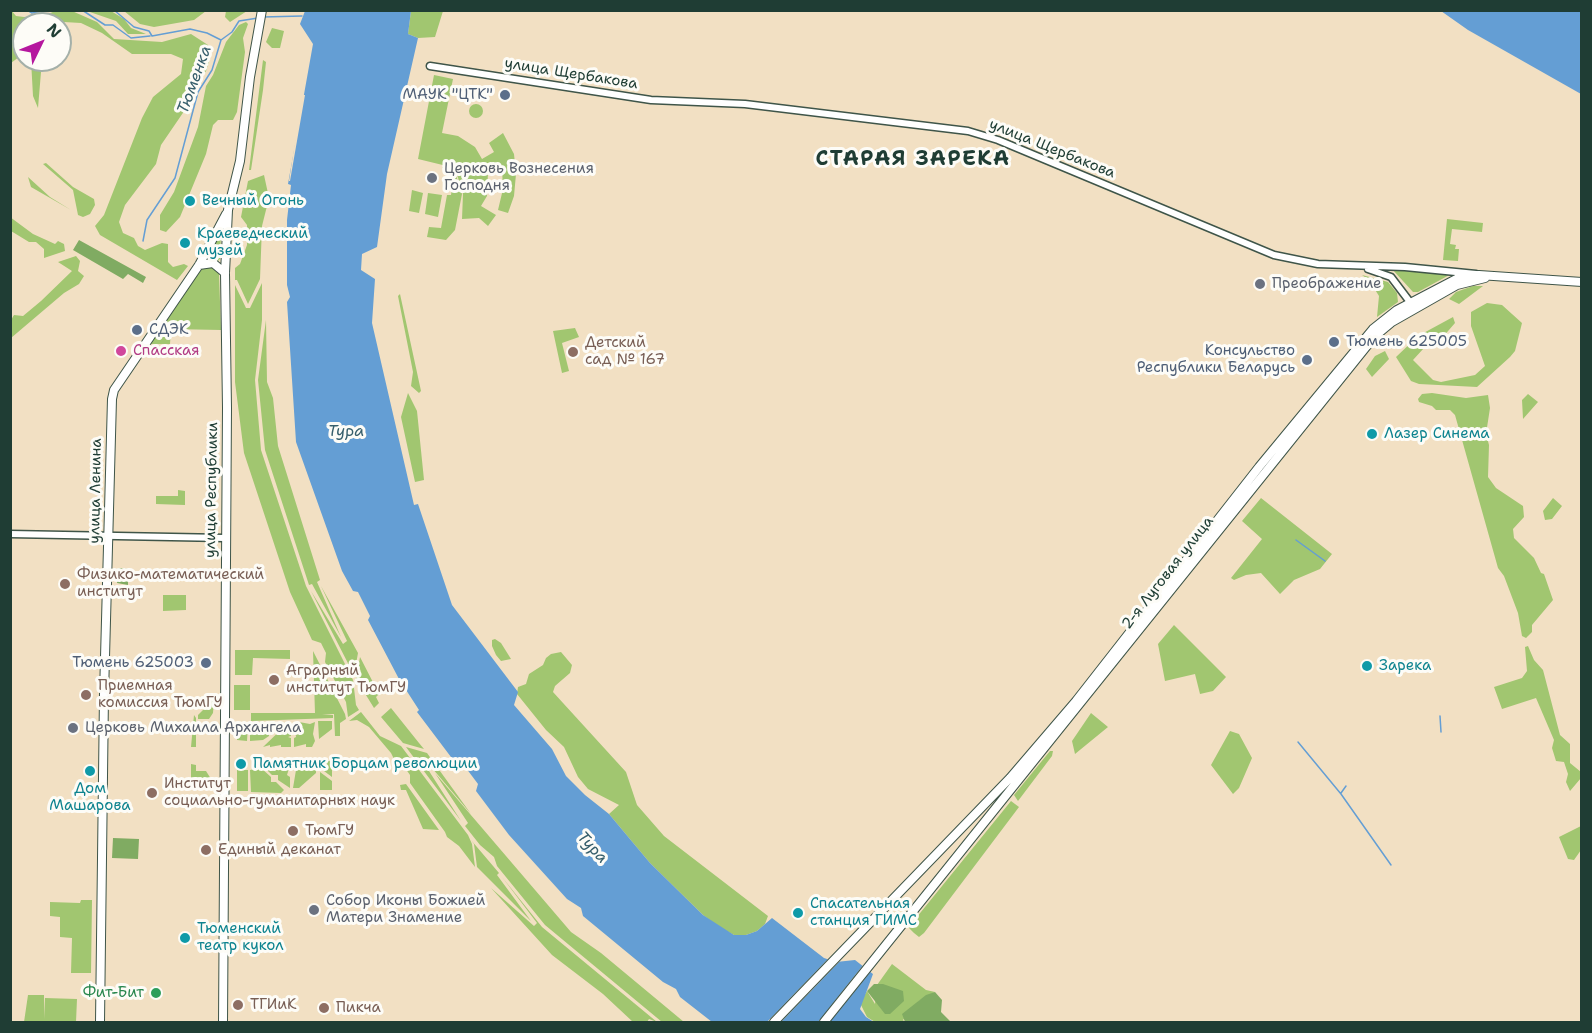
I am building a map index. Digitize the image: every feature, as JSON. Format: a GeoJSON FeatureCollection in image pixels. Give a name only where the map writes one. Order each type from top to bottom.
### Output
{"type":"FeatureCollection","features":[{"type":"Feature","properties":{"kind":"main road"},"geometry":{"type":"LineString","coordinates":[[228,210],[240,161],[256,37],[262,10]]}},
{"type":"Feature","properties":{"kind":"main road","name":"улица Ленина"},"geometry":{"type":"LineString","coordinates":[[100,1023],[104,694],[112,399],[114,390],[199,265],[228,210]]}},
{"type":"Feature","properties":{"kind":"main road","name":"улица Республики"},"geometry":{"type":"LineString","coordinates":[[223,1023],[225,273],[228,210]]}},
{"type":"Feature","properties":{"kind":"main road"},"geometry":{"type":"LineString","coordinates":[[199,265],[213,263],[225,273]]}},
{"type":"Feature","properties":{"kind":"main road","name":"улица Щербакова"},"geometry":{"type":"LineString","coordinates":[[1479,275],[1581,282]]}},
{"type":"Feature","properties":{"kind":"main road","name":"2-я Луговая улица"},"geometry":{"type":"LineString","coordinates":[[824,1023],[1049,737],[1374,337],[1413,306],[1462,276],[1479,275]]}},
{"type":"Feature","properties":{"kind":"main road","name":"2-я Луговая улица"},"geometry":{"type":"LineString","coordinates":[[1413,306],[1457,285],[1488,277]]}},
{"type":"Feature","properties":{"kind":"main road","name":"2-я Луговая улица"},"geometry":{"type":"LineString","coordinates":[[774,1023],[1049,737]]}},
{"type":"Feature","properties":{"kind":"street","name":"улица Щербакова"},"geometry":{"type":"LineString","coordinates":[[429,66],[651,100],[745,104],[968,131],[998,140],[1274,255],[1318,264],[1466,271],[1479,275]]}},
{"type":"Feature","properties":{"kind":"street"},"geometry":{"type":"LineString","coordinates":[[1356,266],[1391,277],[1413,306]]}},
{"type":"Feature","properties":{"kind":"street"},"geometry":{"type":"LineString","coordinates":[[10,534],[109,538],[225,538]]}},
{"type":"Feature","properties":{"kind":"green space"},"geometry":{"type":"Polygon","coordinates":[[[11,10],[13,12],[11,63],[11,10]]]}},
{"type":"Feature","properties":{"kind":"green space"},"geometry":{"type":"Polygon","coordinates":[[[226,10],[247,11],[230,22],[225,17],[226,10]]]}},
{"type":"Feature","properties":{"kind":"green space"},"geometry":{"type":"Polygon","coordinates":[[[72,11],[97,22],[114,39],[162,42],[191,34],[208,45],[211,55],[206,71],[195,87],[189,104],[161,145],[156,164],[125,205],[119,222],[123,233],[134,238],[138,246],[145,250],[162,243],[168,244],[168,262],[173,267],[184,264],[188,266],[177,280],[100,235],[95,226],[104,215],[142,118],[153,97],[181,74],[183,59],[171,54],[132,54],[102,33],[81,23],[72,22],[72,12],[53,12],[72,11]]]}},
{"type":"Feature","properties":{"kind":"green space"},"geometry":{"type":"Polygon","coordinates":[[[87,11],[111,11],[124,19],[131,28],[146,34],[128,34],[116,21],[87,11]]]}},
{"type":"Feature","properties":{"kind":"green space"},"geometry":{"type":"Polygon","coordinates":[[[124,11],[206,11],[194,20],[154,27],[140,24],[124,11]]]}},
{"type":"Feature","properties":{"kind":"green space"},"geometry":{"type":"Polygon","coordinates":[[[411,11],[443,11],[435,37],[418,38],[408,34],[411,11]]]}},
{"type":"Feature","properties":{"kind":"green space"},"geometry":{"type":"Polygon","coordinates":[[[246,22],[248,24],[243,38],[245,52],[237,112],[233,120],[218,120],[213,125],[206,154],[180,217],[166,232],[160,230],[160,215],[174,192],[198,127],[206,86],[213,75],[226,42],[239,25],[246,22]]]}},
{"type":"Feature","properties":{"kind":"green space"},"geometry":{"type":"Polygon","coordinates":[[[272,28],[284,31],[280,48],[272,48],[266,42],[272,28]]]}},
{"type":"Feature","properties":{"kind":"green space"},"geometry":{"type":"Polygon","coordinates":[[[263,60],[266,62],[263,90],[251,170],[249,170],[263,60]]]}},
{"type":"Feature","properties":{"kind":"green space"},"geometry":{"type":"Polygon","coordinates":[[[32,72],[41,72],[38,108],[33,96],[32,72]]]}},
{"type":"Feature","properties":{"kind":"green space"},"geometry":{"type":"Polygon","coordinates":[[[434,75],[453,79],[442,133],[458,136],[475,147],[482,159],[494,152],[489,143],[503,133],[514,154],[516,174],[514,196],[508,213],[498,210],[503,189],[502,169],[488,171],[487,196],[481,206],[496,215],[488,226],[479,218],[462,219],[463,194],[455,168],[418,159],[434,75]]]}},
{"type":"Feature","properties":{"kind":"green space"},"geometry":{"type":"Polygon","coordinates":[[[476,104],[481,106],[483,111],[481,116],[476,118],[471,116],[469,111],[471,106],[476,104]]]}},
{"type":"Feature","properties":{"kind":"green space"},"geometry":{"type":"Polygon","coordinates":[[[46,163],[73,187],[94,199],[95,205],[90,214],[83,217],[78,215],[73,190],[43,164],[46,163]]]}},
{"type":"Feature","properties":{"kind":"green space"},"geometry":{"type":"Polygon","coordinates":[[[442,167],[454,169],[462,194],[455,230],[446,240],[427,237],[429,227],[441,228],[447,195],[451,195],[453,181],[442,167]]]}},
{"type":"Feature","properties":{"kind":"green space"},"geometry":{"type":"Polygon","coordinates":[[[264,175],[269,198],[262,226],[260,279],[248,304],[235,280],[235,268],[240,264],[247,245],[247,225],[241,217],[248,181],[264,175]]]}},
{"type":"Feature","properties":{"kind":"green space"},"geometry":{"type":"Polygon","coordinates":[[[28,177],[50,197],[71,210],[31,187],[28,177]]]}},
{"type":"Feature","properties":{"kind":"green space"},"geometry":{"type":"Polygon","coordinates":[[[412,190],[423,193],[419,213],[409,211],[412,190]]]}},
{"type":"Feature","properties":{"kind":"green space"},"geometry":{"type":"Polygon","coordinates":[[[428,193],[442,195],[438,217],[425,214],[428,193]]]}},
{"type":"Feature","properties":{"kind":"green space"},"geometry":{"type":"Polygon","coordinates":[[[10,217],[33,234],[55,244],[58,241],[64,244],[65,251],[44,258],[44,249],[36,242],[29,242],[11,231],[10,217]]]}},
{"type":"Feature","properties":{"kind":"green space"},"geometry":{"type":"Polygon","coordinates":[[[1447,219],[1483,223],[1482,232],[1452,229],[1450,244],[1456,245],[1455,249],[1459,249],[1458,261],[1443,260],[1447,219]]]}},
{"type":"Feature","properties":{"kind":"green space"},"geometry":{"type":"Polygon","coordinates":[[[221,232],[220,259],[218,261],[208,257],[221,232]]]}},
{"type":"Feature","properties":{"kind":"green space"},"geometry":{"type":"Polygon","coordinates":[[[79,240],[146,277],[143,283],[128,274],[123,279],[73,250],[79,240]]]}},
{"type":"Feature","properties":{"kind":"green space"},"geometry":{"type":"Polygon","coordinates":[[[76,256],[80,261],[78,271],[84,276],[79,284],[64,293],[11,338],[11,320],[14,315],[23,316],[41,301],[72,271],[58,262],[76,256]]]}},
{"type":"Feature","properties":{"kind":"green space"},"geometry":{"type":"Polygon","coordinates":[[[210,265],[219,274],[221,330],[171,329],[170,344],[150,344],[201,267],[210,265]]]}},
{"type":"Feature","properties":{"kind":"green space"},"geometry":{"type":"Polygon","coordinates":[[[1392,269],[1453,273],[1418,292],[1413,292],[1392,269]]]}},
{"type":"Feature","properties":{"kind":"green space"},"geometry":{"type":"Polygon","coordinates":[[[1362,275],[1388,282],[1397,293],[1398,302],[1377,317],[1379,296],[1369,280],[1362,275]]]}},
{"type":"Feature","properties":{"kind":"green space"},"geometry":{"type":"Polygon","coordinates":[[[262,283],[262,320],[255,380],[261,450],[306,586],[353,680],[356,705],[359,710],[348,717],[346,702],[325,662],[326,653],[321,643],[312,640],[290,592],[244,453],[235,382],[235,285],[246,308],[250,308],[262,283]]]}},
{"type":"Feature","properties":{"kind":"green space"},"geometry":{"type":"Polygon","coordinates":[[[1473,286],[1483,286],[1459,304],[1449,299],[1456,292],[1473,286]]]}},
{"type":"Feature","properties":{"kind":"green space"},"geometry":{"type":"Polygon","coordinates":[[[400,294],[421,391],[419,393],[411,386],[413,372],[398,296],[400,294]]]}},
{"type":"Feature","properties":{"kind":"green space"},"geometry":{"type":"Polygon","coordinates":[[[1487,303],[1502,305],[1522,323],[1515,351],[1510,357],[1477,387],[1419,384],[1411,381],[1396,357],[1418,336],[1453,317],[1455,323],[1442,338],[1435,336],[1413,360],[1433,380],[1441,382],[1475,375],[1485,366],[1471,326],[1471,312],[1487,303]]]}},
{"type":"Feature","properties":{"kind":"green space"},"geometry":{"type":"Polygon","coordinates":[[[266,320],[267,382],[273,398],[278,446],[320,580],[317,582],[341,637],[312,584],[309,585],[265,450],[258,380],[266,320]]]}},
{"type":"Feature","properties":{"kind":"green space"},"geometry":{"type":"Polygon","coordinates":[[[575,328],[579,337],[562,343],[569,371],[562,373],[553,331],[575,328]]]}},
{"type":"Feature","properties":{"kind":"green space"},"geometry":{"type":"Polygon","coordinates":[[[1385,351],[1389,359],[1372,377],[1366,369],[1375,356],[1385,351]]]}},
{"type":"Feature","properties":{"kind":"green space"},"geometry":{"type":"Polygon","coordinates":[[[408,393],[417,411],[424,480],[415,482],[401,417],[408,393]]]}},
{"type":"Feature","properties":{"kind":"green space"},"geometry":{"type":"Polygon","coordinates":[[[1432,393],[1466,398],[1488,395],[1490,408],[1486,434],[1489,445],[1488,477],[1496,488],[1523,506],[1524,517],[1513,529],[1514,538],[1534,558],[1541,573],[1544,574],[1553,600],[1532,625],[1532,632],[1526,638],[1522,636],[1518,613],[1504,576],[1498,568],[1455,415],[1450,410],[1436,410],[1432,406],[1419,402],[1418,399],[1422,394],[1432,393]]]}},
{"type":"Feature","properties":{"kind":"green space"},"geometry":{"type":"Polygon","coordinates":[[[1528,394],[1538,402],[1523,419],[1522,400],[1528,394]]]}},
{"type":"Feature","properties":{"kind":"green space"},"geometry":{"type":"Polygon","coordinates":[[[178,490],[185,491],[185,505],[156,504],[156,496],[178,496],[178,490]]]}},
{"type":"Feature","properties":{"kind":"green space"},"geometry":{"type":"Polygon","coordinates":[[[1261,498],[1332,554],[1320,569],[1294,580],[1280,594],[1261,573],[1246,575],[1234,580],[1231,578],[1262,539],[1242,521],[1261,498]]]}},
{"type":"Feature","properties":{"kind":"green space"},"geometry":{"type":"Polygon","coordinates":[[[1553,498],[1562,506],[1552,519],[1545,520],[1543,511],[1553,498]]]}},
{"type":"Feature","properties":{"kind":"green space"},"geometry":{"type":"Polygon","coordinates":[[[118,568],[128,569],[128,585],[117,583],[118,568]]]}},
{"type":"Feature","properties":{"kind":"green space"},"geometry":{"type":"Polygon","coordinates":[[[321,586],[358,653],[354,675],[311,591],[343,644],[347,641],[321,586]]]}},
{"type":"Feature","properties":{"kind":"green space"},"geometry":{"type":"Polygon","coordinates":[[[163,595],[186,595],[186,610],[163,611],[163,595]]]}},
{"type":"Feature","properties":{"kind":"green space"},"geometry":{"type":"Polygon","coordinates":[[[1174,625],[1226,677],[1213,691],[1200,694],[1195,674],[1165,681],[1158,644],[1174,625]]]}},
{"type":"Feature","properties":{"kind":"green space"},"geometry":{"type":"Polygon","coordinates":[[[495,639],[501,643],[511,659],[501,661],[496,655],[492,646],[492,640],[495,639]]]}},
{"type":"Feature","properties":{"kind":"green space"},"geometry":{"type":"Polygon","coordinates":[[[1528,646],[1534,660],[1543,670],[1560,735],[1570,744],[1570,763],[1581,772],[1581,778],[1570,791],[1566,782],[1568,774],[1564,762],[1556,761],[1552,748],[1554,740],[1536,698],[1502,709],[1494,687],[1522,678],[1527,671],[1525,647],[1528,646]]]}},
{"type":"Feature","properties":{"kind":"green space"},"geometry":{"type":"Polygon","coordinates":[[[235,650],[290,650],[290,659],[253,658],[252,675],[235,675],[235,650]]]}},
{"type":"Feature","properties":{"kind":"green space"},"geometry":{"type":"Polygon","coordinates":[[[313,651],[345,714],[346,719],[340,723],[340,736],[335,736],[334,714],[322,714],[333,715],[333,718],[251,721],[251,713],[315,713],[313,651]]]}},
{"type":"Feature","properties":{"kind":"green space"},"geometry":{"type":"Polygon","coordinates":[[[561,652],[572,665],[570,673],[555,686],[553,692],[626,772],[637,805],[664,836],[768,916],[765,924],[757,931],[746,935],[734,935],[719,927],[703,915],[650,863],[609,814],[619,805],[588,789],[578,777],[564,747],[546,730],[517,694],[518,687],[526,684],[529,674],[543,665],[551,654],[561,652]]]}},
{"type":"Feature","properties":{"kind":"green space"},"geometry":{"type":"Polygon","coordinates":[[[360,657],[379,694],[376,697],[379,703],[374,708],[356,679],[360,657]]]}},
{"type":"Feature","properties":{"kind":"green space"},"geometry":{"type":"Polygon","coordinates":[[[234,685],[250,685],[250,710],[234,710],[234,685]]]}},
{"type":"Feature","properties":{"kind":"green space"},"geometry":{"type":"Polygon","coordinates":[[[214,699],[213,713],[209,719],[198,719],[198,715],[214,699]]]}},
{"type":"Feature","properties":{"kind":"green space"},"geometry":{"type":"Polygon","coordinates":[[[391,708],[424,749],[403,743],[381,717],[391,708]]]}},
{"type":"Feature","properties":{"kind":"green space"},"geometry":{"type":"Polygon","coordinates":[[[361,712],[380,736],[401,746],[468,835],[472,844],[475,867],[459,846],[447,837],[410,783],[410,775],[403,765],[395,761],[369,727],[357,720],[349,721],[361,712]]]}},
{"type":"Feature","properties":{"kind":"green space"},"geometry":{"type":"Polygon","coordinates":[[[1091,713],[1108,727],[1075,754],[1072,741],[1091,713]]]}},
{"type":"Feature","properties":{"kind":"green space"},"geometry":{"type":"Polygon","coordinates":[[[194,715],[196,718],[196,747],[191,747],[194,715]]]}},
{"type":"Feature","properties":{"kind":"green space"},"geometry":{"type":"Polygon","coordinates":[[[318,721],[332,721],[332,729],[319,739],[318,721]]]}},
{"type":"Feature","properties":{"kind":"green space"},"geometry":{"type":"Polygon","coordinates":[[[315,722],[313,734],[315,741],[312,747],[306,747],[306,744],[294,747],[296,737],[294,723],[310,724],[315,722]]]}},
{"type":"Feature","properties":{"kind":"green space"},"geometry":{"type":"Polygon","coordinates":[[[250,723],[285,723],[276,730],[269,730],[269,736],[263,740],[250,741],[250,723]]]}},
{"type":"Feature","properties":{"kind":"green space"},"geometry":{"type":"Polygon","coordinates":[[[288,723],[291,723],[291,736],[288,737],[291,738],[291,747],[281,747],[281,745],[270,747],[270,745],[263,747],[288,723]]]}},
{"type":"Feature","properties":{"kind":"green space"},"geometry":{"type":"Polygon","coordinates":[[[237,724],[248,724],[247,741],[237,740],[237,724]]]}},
{"type":"Feature","properties":{"kind":"green space"},"geometry":{"type":"Polygon","coordinates":[[[1230,731],[1239,734],[1252,758],[1239,788],[1233,794],[1211,765],[1230,731]]]}},
{"type":"Feature","properties":{"kind":"green space"},"geometry":{"type":"Polygon","coordinates":[[[406,747],[427,753],[471,814],[432,768],[429,771],[461,821],[406,747]]]}},
{"type":"Feature","properties":{"kind":"green space"},"geometry":{"type":"Polygon","coordinates":[[[1050,751],[1053,751],[1052,756],[1018,801],[1014,795],[1050,751]]]}},
{"type":"Feature","properties":{"kind":"green space"},"geometry":{"type":"Polygon","coordinates":[[[319,761],[332,761],[332,777],[320,768],[319,761]]]}},
{"type":"Feature","properties":{"kind":"green space"},"geometry":{"type":"Polygon","coordinates":[[[263,762],[291,762],[287,775],[290,777],[290,788],[278,780],[278,775],[272,775],[263,766],[263,762]]]}},
{"type":"Feature","properties":{"kind":"green space"},"geometry":{"type":"Polygon","coordinates":[[[293,762],[312,762],[316,766],[316,773],[299,788],[293,788],[296,770],[293,768],[293,762]]]}},
{"type":"Feature","properties":{"kind":"green space"},"geometry":{"type":"Polygon","coordinates":[[[191,764],[196,765],[196,771],[206,771],[211,779],[191,779],[191,764]]]}},
{"type":"Feature","properties":{"kind":"green space"},"geometry":{"type":"Polygon","coordinates":[[[261,768],[271,777],[271,782],[276,782],[284,790],[281,793],[251,792],[250,770],[261,768]]]}},
{"type":"Feature","properties":{"kind":"green space"},"geometry":{"type":"Polygon","coordinates":[[[237,770],[248,770],[248,791],[237,791],[237,770]]]}},
{"type":"Feature","properties":{"kind":"green space"},"geometry":{"type":"Polygon","coordinates":[[[320,772],[332,781],[332,790],[320,790],[320,772]]]}},
{"type":"Feature","properties":{"kind":"green space"},"geometry":{"type":"Polygon","coordinates":[[[435,773],[571,932],[601,953],[684,1022],[662,1022],[545,925],[497,866],[494,857],[480,845],[465,826],[468,823],[435,773]]]}},
{"type":"Feature","properties":{"kind":"green space"},"geometry":{"type":"Polygon","coordinates":[[[406,784],[439,830],[423,829],[406,790],[401,790],[400,785],[406,784]]]}},
{"type":"Feature","properties":{"kind":"green space"},"geometry":{"type":"Polygon","coordinates":[[[1011,801],[1019,807],[919,937],[909,928],[912,923],[1011,801]]]}},
{"type":"Feature","properties":{"kind":"green space"},"geometry":{"type":"Polygon","coordinates":[[[1581,826],[1581,850],[1574,860],[1568,859],[1559,837],[1581,826]]]}},
{"type":"Feature","properties":{"kind":"green space"},"geometry":{"type":"Polygon","coordinates":[[[113,838],[139,839],[138,859],[112,858],[113,838]]]}},
{"type":"Feature","properties":{"kind":"green space"},"geometry":{"type":"Polygon","coordinates":[[[471,840],[499,873],[497,875],[531,921],[477,867],[474,844],[471,840]]]}},
{"type":"Feature","properties":{"kind":"green space"},"geometry":{"type":"Polygon","coordinates":[[[502,877],[542,927],[657,1022],[649,1019],[647,1022],[633,1022],[603,994],[552,955],[491,888],[534,926],[537,923],[502,877]]]}},
{"type":"Feature","properties":{"kind":"green space"},"geometry":{"type":"Polygon","coordinates":[[[81,900],[92,900],[91,973],[71,973],[72,938],[60,937],[60,917],[50,916],[50,902],[80,903],[81,900]]]}},
{"type":"Feature","properties":{"kind":"green space"},"geometry":{"type":"Polygon","coordinates":[[[892,964],[926,990],[935,992],[919,1001],[903,1020],[905,1022],[875,1022],[867,1017],[860,1003],[867,991],[875,1004],[877,985],[892,964]]]}},
{"type":"Feature","properties":{"kind":"green space"},"geometry":{"type":"Polygon","coordinates":[[[874,984],[883,984],[903,991],[904,1001],[890,1014],[885,1014],[867,991],[874,984]]]}},
{"type":"Feature","properties":{"kind":"green space"},"geometry":{"type":"Polygon","coordinates":[[[935,992],[942,1000],[941,1012],[951,1022],[905,1022],[902,1014],[926,995],[935,992]]]}},
{"type":"Feature","properties":{"kind":"green space"},"geometry":{"type":"Polygon","coordinates":[[[28,995],[44,995],[44,1019],[45,998],[77,999],[76,1022],[24,1022],[28,995]]]}},
{"type":"Feature","properties":{"kind":"water","name":"Тура"},"geometry":{"type":"Polygon","coordinates":[[[305,11],[411,11],[408,34],[418,38],[387,174],[377,247],[362,254],[361,270],[375,279],[372,323],[414,505],[418,504],[452,605],[518,692],[514,705],[552,749],[566,776],[609,814],[650,863],[703,915],[734,935],[746,935],[757,931],[772,918],[824,958],[836,962],[855,960],[873,974],[860,1009],[874,1022],[712,1022],[680,997],[676,989],[663,982],[583,916],[581,908],[567,899],[509,835],[476,791],[478,784],[460,760],[454,761],[417,712],[419,710],[399,679],[368,620],[370,616],[358,592],[353,591],[342,571],[296,442],[287,302],[290,297],[287,285],[287,220],[291,185],[288,184],[313,44],[300,24],[305,11]]]}},
{"type":"Feature","properties":{"kind":"water"},"geometry":{"type":"Polygon","coordinates":[[[1441,11],[1581,11],[1581,94],[1468,30],[1441,11]]]}},
{"type":"Feature","properties":{"kind":"pier"},"geometry":{"type":"Polygon","coordinates":[[[302,95],[305,95],[289,181],[302,95]]]}},
{"type":"Feature","properties":{"kind":"pier"},"geometry":{"type":"Polygon","coordinates":[[[830,957],[842,959],[781,1022],[767,1022],[830,957]]]}},
{"type":"Feature","properties":{"kind":"pier"},"geometry":{"type":"Polygon","coordinates":[[[864,964],[872,970],[830,1022],[818,1022],[864,964]]]}},
{"type":"Feature","properties":{"kind":"waterway"},"geometry":{"type":"LineString","coordinates":[[27,10],[32,13],[48,10]]}},
{"type":"Feature","properties":{"kind":"waterway"},"geometry":{"type":"LineString","coordinates":[[82,10],[105,25],[113,25],[131,38],[150,36]]}},
{"type":"Feature","properties":{"kind":"waterway"},"geometry":{"type":"LineString","coordinates":[[114,10],[134,27],[149,31],[152,36],[190,29],[207,33],[221,40]]}},
{"type":"Feature","properties":{"kind":"waterway","name":"Тюменка"},"geometry":{"type":"LineString","coordinates":[[263,17],[302,16]]}},
{"type":"Feature","properties":{"kind":"waterway","name":"Тюменка"},"geometry":{"type":"LineString","coordinates":[[143,241],[147,220],[175,178],[198,92],[212,70],[221,40],[232,32],[239,21],[258,18]]}},
{"type":"Feature","properties":{"kind":"waterway"},"geometry":{"type":"LineString","coordinates":[[1296,540],[1325,561]]}},
{"type":"Feature","properties":{"kind":"waterway"},"geometry":{"type":"LineString","coordinates":[[1440,716],[1441,732]]}},
{"type":"Feature","properties":{"kind":"waterway"},"geometry":{"type":"LineString","coordinates":[[1298,742],[1341,794],[1391,865]]}},
{"type":"Feature","properties":{"kind":"waterway"},"geometry":{"type":"LineString","coordinates":[[1341,793],[1346,786]]}},
{"type":"Feature","properties":{"kind":"place","name":"МАУК \"ЦТК\""},"geometry":{"type":"Point","coordinates":[505,95]}},
{"type":"Feature","properties":{"kind":"place","name":"Церковь Вознесения Господня"},"geometry":{"type":"Point","coordinates":[432,178]}},
{"type":"Feature","properties":{"kind":"place","name":"Вечный Огонь"},"geometry":{"type":"Point","coordinates":[190,201]}},
{"type":"Feature","properties":{"kind":"place","name":"Краеведческий музей"},"geometry":{"type":"Point","coordinates":[185,243]}},
{"type":"Feature","properties":{"kind":"place","name":"Преображение"},"geometry":{"type":"Point","coordinates":[1260,284]}},
{"type":"Feature","properties":{"kind":"place","name":"СДЭК"},"geometry":{"type":"Point","coordinates":[137,330]}},
{"type":"Feature","properties":{"kind":"place","name":"Тюмень 625005"},"geometry":{"type":"Point","coordinates":[1334,342]}},
{"type":"Feature","properties":{"kind":"place","name":"Спасская"},"geometry":{"type":"Point","coordinates":[121,351]}},
{"type":"Feature","properties":{"kind":"place","name":"Детский сад № 167"},"geometry":{"type":"Point","coordinates":[573,352]}},
{"type":"Feature","properties":{"kind":"place","name":"Консульство Республики Беларусь"},"geometry":{"type":"Point","coordinates":[1307,360]}},
{"type":"Feature","properties":{"kind":"place","name":"Лазер Синема"},"geometry":{"type":"Point","coordinates":[1372,434]}},
{"type":"Feature","properties":{"kind":"place","name":"Физико-математический институт"},"geometry":{"type":"Point","coordinates":[65,584]}},
{"type":"Feature","properties":{"kind":"place","name":"Тюмень 625003"},"geometry":{"type":"Point","coordinates":[206,663]}},
{"type":"Feature","properties":{"kind":"place","name":"Зарека"},"geometry":{"type":"Point","coordinates":[1367,666]}},
{"type":"Feature","properties":{"kind":"place","name":"Аграрный институт ТюмГУ"},"geometry":{"type":"Point","coordinates":[274,680]}},
{"type":"Feature","properties":{"kind":"place","name":"Приемная комиссия ТюмГУ"},"geometry":{"type":"Point","coordinates":[86,695]}},
{"type":"Feature","properties":{"kind":"place","name":"Церковь Михаила Архангела"},"geometry":{"type":"Point","coordinates":[73,728]}},
{"type":"Feature","properties":{"kind":"place","name":"Памятник Борцам революции"},"geometry":{"type":"Point","coordinates":[241,764]}},
{"type":"Feature","properties":{"kind":"place","name":"Дом Машарова"},"geometry":{"type":"Point","coordinates":[90,771]}},
{"type":"Feature","properties":{"kind":"place","name":"Институт социально-гуманитарных наук"},"geometry":{"type":"Point","coordinates":[152,793]}},
{"type":"Feature","properties":{"kind":"place","name":"ТюмГУ"},"geometry":{"type":"Point","coordinates":[293,831]}},
{"type":"Feature","properties":{"kind":"place","name":"Единый деканат"},"geometry":{"type":"Point","coordinates":[206,850]}},
{"type":"Feature","properties":{"kind":"place","name":"Собор Иконы Божией Матери Знамение"},"geometry":{"type":"Point","coordinates":[314,910]}},
{"type":"Feature","properties":{"kind":"place","name":"Спасательная станция ГИМС"},"geometry":{"type":"Point","coordinates":[798,913]}},
{"type":"Feature","properties":{"kind":"place","name":"Тюменский театр кукол"},"geometry":{"type":"Point","coordinates":[185,938]}},
{"type":"Feature","properties":{"kind":"place","name":"Фит-Бит"},"geometry":{"type":"Point","coordinates":[156,993]}},
{"type":"Feature","properties":{"kind":"place","name":"ТГИиК"},"geometry":{"type":"Point","coordinates":[238,1005]}},
{"type":"Feature","properties":{"kind":"place","name":"Пикча"},"geometry":{"type":"Point","coordinates":[324,1008]}},
{"type":"Feature","properties":{"kind":"district","name":"СТАРАЯ ЗАРЕКА"},"geometry":{"type":"Point","coordinates":[913,160]}}]}
